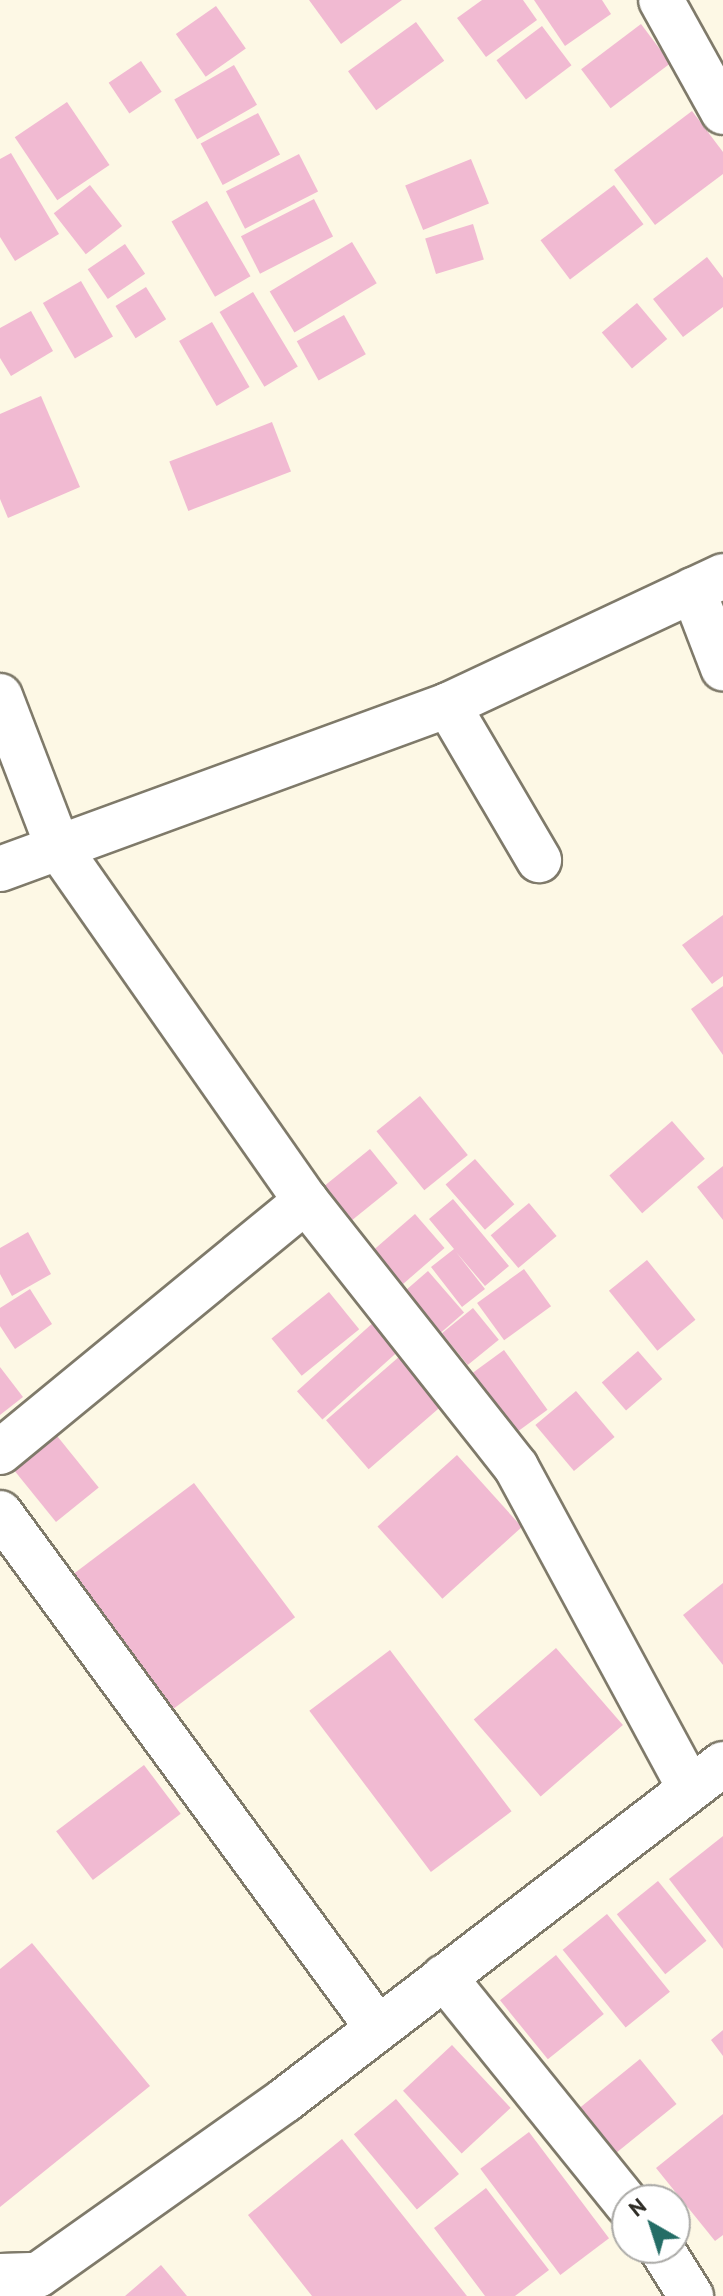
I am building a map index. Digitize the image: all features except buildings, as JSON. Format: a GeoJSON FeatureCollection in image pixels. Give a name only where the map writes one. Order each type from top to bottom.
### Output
{"type":"FeatureCollection","features":[{"type":"Feature","properties":{"kind":"street"},"geometry":{"type":"LineString","coordinates":[[661,0],[723,112]]}},
{"type":"Feature","properties":{"kind":"street"},"geometry":{"type":"LineString","coordinates":[[0,869],[448,705],[708,583],[723,668]]}},
{"type":"Feature","properties":{"kind":"street"},"geometry":{"type":"LineString","coordinates":[[0,696],[58,847],[306,1201],[516,1467],[706,1775],[285,2100],[38,2275],[0,2276]]}},
{"type":"Feature","properties":{"kind":"street"},"geometry":{"type":"LineString","coordinates":[[448,705],[539,860]]}},
{"type":"Feature","properties":{"kind":"street"},"geometry":{"type":"LineString","coordinates":[[0,1452],[306,1201]]}},
{"type":"Feature","properties":{"kind":"street"},"geometry":{"type":"LineString","coordinates":[[0,1513],[377,2027]]}},
{"type":"Feature","properties":{"kind":"street"},"geometry":{"type":"LineString","coordinates":[[444,1977],[611,2184]]}},
{"type":"Feature","properties":{"kind":"street"},"geometry":{"type":"LineString","coordinates":[[671,2264],[691,2296]]}}]}
